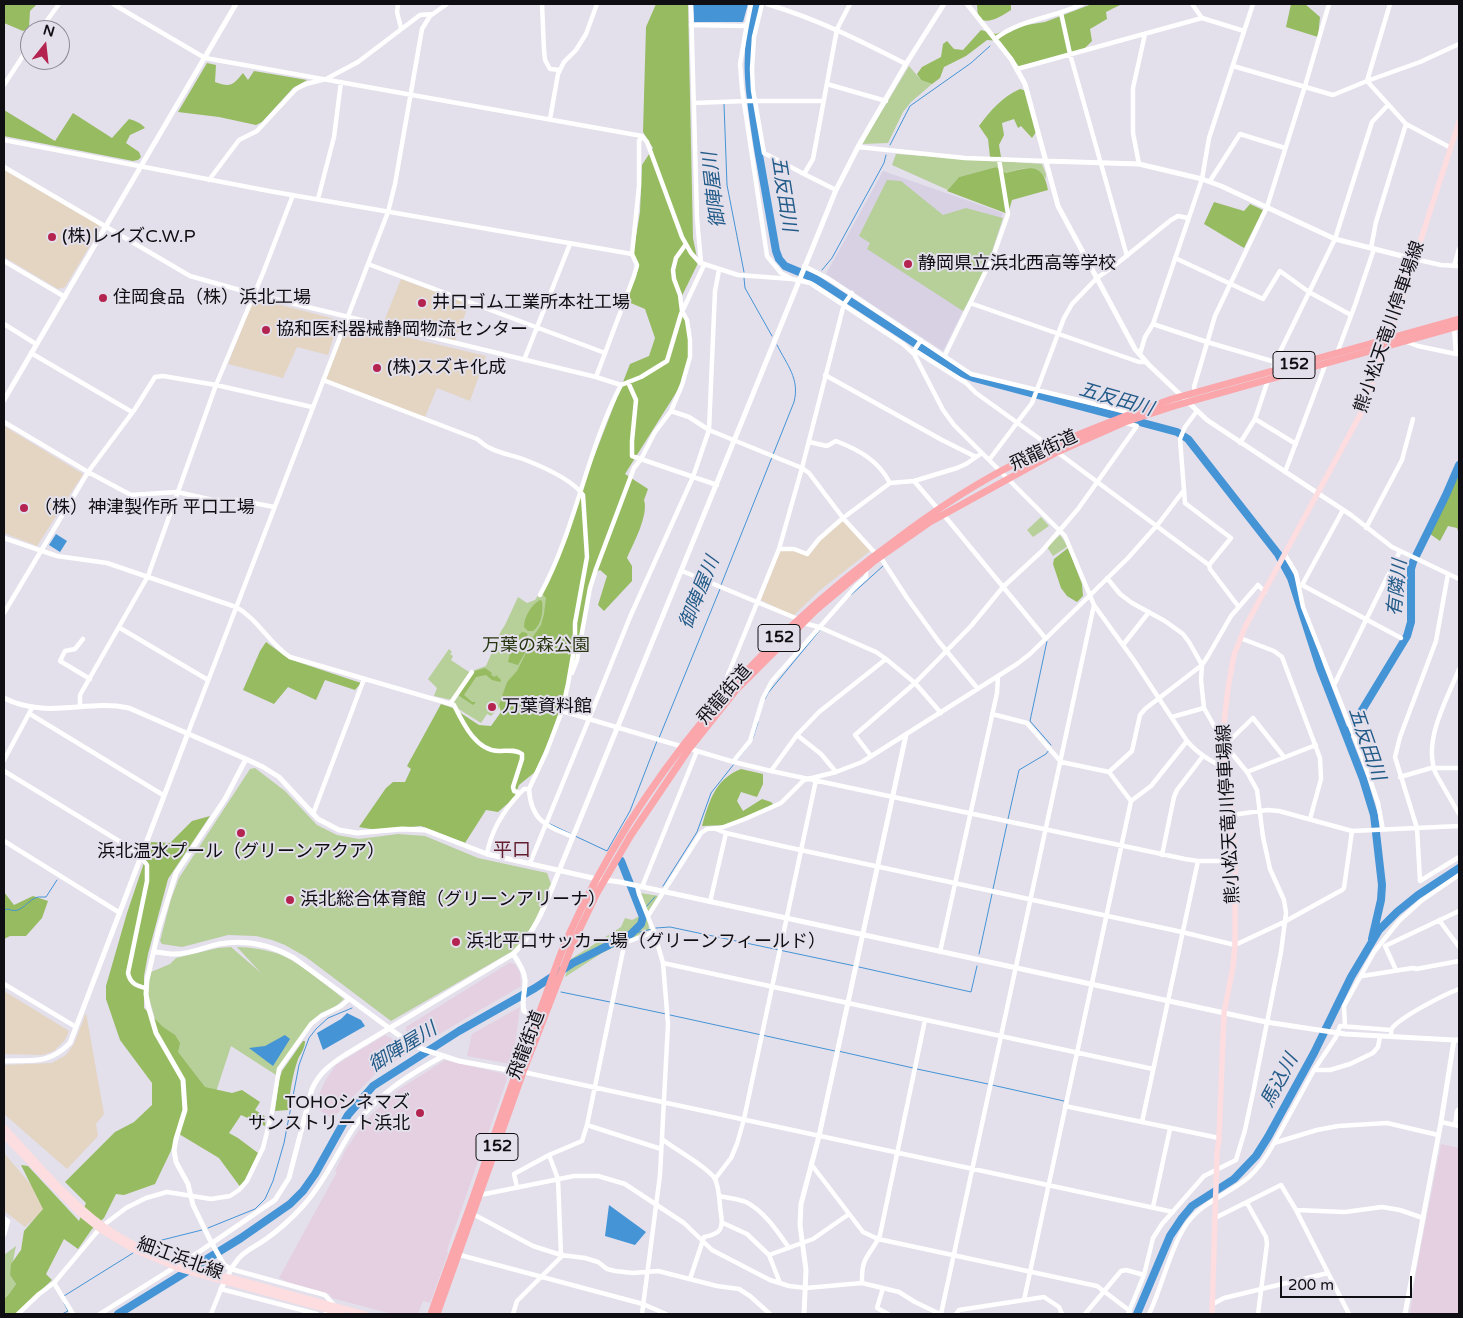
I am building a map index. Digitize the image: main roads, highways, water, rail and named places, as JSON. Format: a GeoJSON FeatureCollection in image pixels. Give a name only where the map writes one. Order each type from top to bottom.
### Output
{"type":"FeatureCollection","features":[{"type":"Feature","properties":{"kind":"highway","name":"飛龍街道"},"geometry":{"type":"LineString","coordinates":[[940,512],[1057,452],[1125,422],[1185,399],[1195,392],[1327,362],[1459,319]]}},
{"type":"Feature","properties":{"kind":"highway","name":"飛龍街道"},"geometry":{"type":"LineString","coordinates":[[685,748],[816,602],[940,512],[1001,471],[1050,447],[1132,413],[1270,375],[1336,353],[1387,343],[1407,342],[1457,326]]}},
{"type":"Feature","properties":{"kind":"highway","name":"飛龍街道"},"geometry":{"type":"LineString","coordinates":[[437,1314],[480,1195],[536,1017],[555,969],[601,879],[662,787],[685,748],[734,684],[800,621],[866,569],[878,556]]}},
{"type":"Feature","properties":{"kind":"highway","name":"飛龍街道"},"geometry":{"type":"LineString","coordinates":[[431,1314],[520,1072],[601,879]]}},
{"type":"Feature","properties":{"kind":"main road","name":"熊小松天竜川停車場線"},"geometry":{"type":"LineString","coordinates":[[1212,1314],[1224,1013],[1235,945],[1232,815],[1224,744],[1228,688],[1234,655],[1240,638],[1360,415],[1387,343],[1451,148],[1458,133],[1459,122]]}},
{"type":"Feature","properties":{"kind":"main road","name":"細江浜北線"},"geometry":{"type":"LineString","coordinates":[[4,1127],[91,1219]]}},
{"type":"Feature","properties":{"kind":"main road","name":"細江浜北線"},"geometry":{"type":"LineString","coordinates":[[4,1136],[91,1219],[124,1245],[164,1264],[325,1309],[365,1314]]}},
{"type":"Feature","properties":{"kind":"main road","name":"細江浜北線"},"geometry":{"type":"LineString","coordinates":[[334,1309],[344,1314]]}},
{"type":"Feature","properties":{"kind":"water"},"geometry":{"type":"Polygon","coordinates":[[[693,4],[748,4],[743,22],[694,22],[693,4]]]}},
{"type":"Feature","properties":{"kind":"water"},"geometry":{"type":"Polygon","coordinates":[[[56,534],[67,541],[60,552],[49,545],[56,534]]]}},
{"type":"Feature","properties":{"kind":"water"},"geometry":{"type":"Polygon","coordinates":[[[347,1013],[361,1020],[365,1026],[323,1050],[317,1033],[341,1019],[347,1013]]]}},
{"type":"Feature","properties":{"kind":"water"},"geometry":{"type":"Polygon","coordinates":[[[285,1035],[290,1039],[273,1066],[249,1048],[265,1046],[285,1035]]]}},
{"type":"Feature","properties":{"kind":"water"},"geometry":{"type":"Polygon","coordinates":[[[609,1205],[646,1232],[635,1245],[605,1236],[609,1205]]]}},
{"type":"Feature","properties":{"kind":"waterway","name":"五反田川"},"geometry":{"type":"LineString","coordinates":[[757,4],[750,41],[750,94],[776,251],[779,259],[785,266],[816,279],[959,372],[974,378],[1177,432],[1188,439],[1278,554],[1291,578],[1320,668],[1363,779],[1374,815],[1382,885],[1381,900],[1372,939]]}},
{"type":"Feature","properties":{"kind":"waterway"},"geometry":{"type":"LineString","coordinates":[[890,145],[910,106],[971,63],[990,46]]}},
{"type":"Feature","properties":{"kind":"waterway","name":"御陣屋川"},"geometry":{"type":"LineString","coordinates":[[724,104],[727,185],[744,272]]}},
{"type":"Feature","properties":{"kind":"waterway"},"geometry":{"type":"LineString","coordinates":[[822,270],[832,258],[884,163],[886,155]]}},
{"type":"Feature","properties":{"kind":"waterway","name":"御陣屋川"},"geometry":{"type":"LineString","coordinates":[[744,278],[745,288],[772,336]]}},
{"type":"Feature","properties":{"kind":"waterway","name":"御陣屋川"},"geometry":{"type":"LineString","coordinates":[[721,585],[794,402],[794,379],[777,345]]}},
{"type":"Feature","properties":{"kind":"waterway","name":"有隣川"},"geometry":{"type":"LineString","coordinates":[[1347,735],[1407,636],[1411,622],[1411,569],[1413,562],[1459,465]]}},
{"type":"Feature","properties":{"kind":"waterway"},"geometry":{"type":"LineString","coordinates":[[851,595],[883,566]]}},
{"type":"Feature","properties":{"kind":"waterway","name":"御陣屋川"},"geometry":{"type":"LineString","coordinates":[[659,738],[720,589]]}},
{"type":"Feature","properties":{"kind":"waterway"},"geometry":{"type":"LineString","coordinates":[[765,699],[820,630]]}},
{"type":"Feature","properties":{"kind":"waterway"},"geometry":{"type":"LineString","coordinates":[[1047,641],[1030,721],[1051,745]]}},
{"type":"Feature","properties":{"kind":"waterway"},"geometry":{"type":"LineString","coordinates":[[753,738],[758,722]]}},
{"type":"Feature","properties":{"kind":"waterway","name":"御陣屋川"},"geometry":{"type":"LineString","coordinates":[[575,836],[607,851],[630,811],[657,741]]}},
{"type":"Feature","properties":{"kind":"waterway"},"geometry":{"type":"LineString","coordinates":[[663,886],[697,832],[711,793],[749,745]]}},
{"type":"Feature","properties":{"kind":"waterway"},"geometry":{"type":"LineString","coordinates":[[1008,819],[1019,770],[1046,754],[1049,750]]}},
{"type":"Feature","properties":{"kind":"waterway"},"geometry":{"type":"LineString","coordinates":[[550,824],[571,834]]}},
{"type":"Feature","properties":{"kind":"waterway"},"geometry":{"type":"LineString","coordinates":[[993,889],[1007,824]]}},
{"type":"Feature","properties":{"kind":"waterway","name":"御陣屋川"},"geometry":{"type":"LineString","coordinates":[[118,1314],[241,1238],[290,1204],[303,1191],[315,1174],[348,1115],[373,1086],[459,1031],[535,988],[573,963],[631,934],[641,924],[643,917],[621,861]]}},
{"type":"Feature","properties":{"kind":"waterway","name":"馬込川"},"geometry":{"type":"LineString","coordinates":[[1137,1314],[1170,1236],[1182,1218],[1192,1206],[1234,1179],[1256,1156],[1268,1137],[1314,1053],[1351,977],[1379,930],[1418,895],[1459,868]]}},
{"type":"Feature","properties":{"kind":"waterway"},"geometry":{"type":"LineString","coordinates":[[4,910],[17,910],[38,897],[46,897],[57,880]]}},
{"type":"Feature","properties":{"kind":"waterway"},"geometry":{"type":"LineString","coordinates":[[979,954],[992,894]]}},
{"type":"Feature","properties":{"kind":"waterway"},"geometry":{"type":"LineString","coordinates":[[645,908],[655,897]]}},
{"type":"Feature","properties":{"kind":"waterway"},"geometry":{"type":"LineString","coordinates":[[656,928],[670,927],[855,966]]}},
{"type":"Feature","properties":{"kind":"waterway"},"geometry":{"type":"LineString","coordinates":[[631,934],[652,929]]}},
{"type":"Feature","properties":{"kind":"waterway"},"geometry":{"type":"LineString","coordinates":[[859,967],[971,992],[977,966]]}},
{"type":"Feature","properties":{"kind":"waterway"},"geometry":{"type":"LineString","coordinates":[[561,992],[610,1002]]}},
{"type":"Feature","properties":{"kind":"waterway"},"geometry":{"type":"LineString","coordinates":[[614,1003],[666,1014]]}},
{"type":"Feature","properties":{"kind":"waterway"},"geometry":{"type":"LineString","coordinates":[[208,1228],[255,1209],[265,1199],[273,1181],[284,1143],[299,1065],[309,1038],[328,1018],[352,1008]]}},
{"type":"Feature","properties":{"kind":"waterway"},"geometry":{"type":"LineString","coordinates":[[670,1015],[835,1051]]}},
{"type":"Feature","properties":{"kind":"waterway"},"geometry":{"type":"LineString","coordinates":[[838,1051],[913,1068]]}},
{"type":"Feature","properties":{"kind":"waterway"},"geometry":{"type":"LineString","coordinates":[[917,1069],[988,1084]]}},
{"type":"Feature","properties":{"kind":"waterway"},"geometry":{"type":"LineString","coordinates":[[992,1085],[1064,1101]]}},
{"type":"Feature","properties":{"kind":"waterway"},"geometry":{"type":"LineString","coordinates":[[142,1246],[202,1230]]}},
{"type":"Feature","properties":{"kind":"waterway"},"geometry":{"type":"LineString","coordinates":[[64,1296],[133,1253]]}},
{"type":"Feature","properties":{"kind":"waterway"},"geometry":{"type":"LineString","coordinates":[[62,1314],[68,1311],[64,1303]]}},
{"type":"Feature","properties":{"kind":"place","name":"(株)レイズC.W.P"},"geometry":{"type":"Point","coordinates":[52,237]}},
{"type":"Feature","properties":{"kind":"place","name":"静岡県立浜北西高等学校"},"geometry":{"type":"Point","coordinates":[908,264]}},
{"type":"Feature","properties":{"kind":"place","name":"住岡食品（株）浜北工場"},"geometry":{"type":"Point","coordinates":[103,298]}},
{"type":"Feature","properties":{"kind":"place","name":"井口ゴム工業所本社工場"},"geometry":{"type":"Point","coordinates":[422,303]}},
{"type":"Feature","properties":{"kind":"place","name":"協和医科器械静岡物流センター"},"geometry":{"type":"Point","coordinates":[266,330]}},
{"type":"Feature","properties":{"kind":"place","name":"(株)スズキ化成"},"geometry":{"type":"Point","coordinates":[377,368]}},
{"type":"Feature","properties":{"kind":"place","name":"（株）神津製作所 平口工場"},"geometry":{"type":"Point","coordinates":[24,508]}},
{"type":"Feature","properties":{"kind":"place","name":"万葉資料館"},"geometry":{"type":"Point","coordinates":[492,707]}},
{"type":"Feature","properties":{"kind":"place","name":"浜北温水プール（グリーンアクア）"},"geometry":{"type":"Point","coordinates":[241,833]}},
{"type":"Feature","properties":{"kind":"place","name":"浜北総合体育館（グリーンアリーナ）"},"geometry":{"type":"Point","coordinates":[290,900]}},
{"type":"Feature","properties":{"kind":"place","name":"浜北平口サッカー場（グリーンフィールド）"},"geometry":{"type":"Point","coordinates":[456,942]}},
{"type":"Feature","properties":{"kind":"place","name":"TOHOシネマズ サンストリート浜北"},"geometry":{"type":"Point","coordinates":[420,1113]}},
{"type":"Feature","properties":{"kind":"district","name":"平口"},"geometry":{"type":"Point","coordinates":[512,851]}},
{"type":"Feature","properties":{"kind":"park label","name":"万葉の森公園"},"geometry":{"type":"Point","coordinates":[536,646]}}]}
